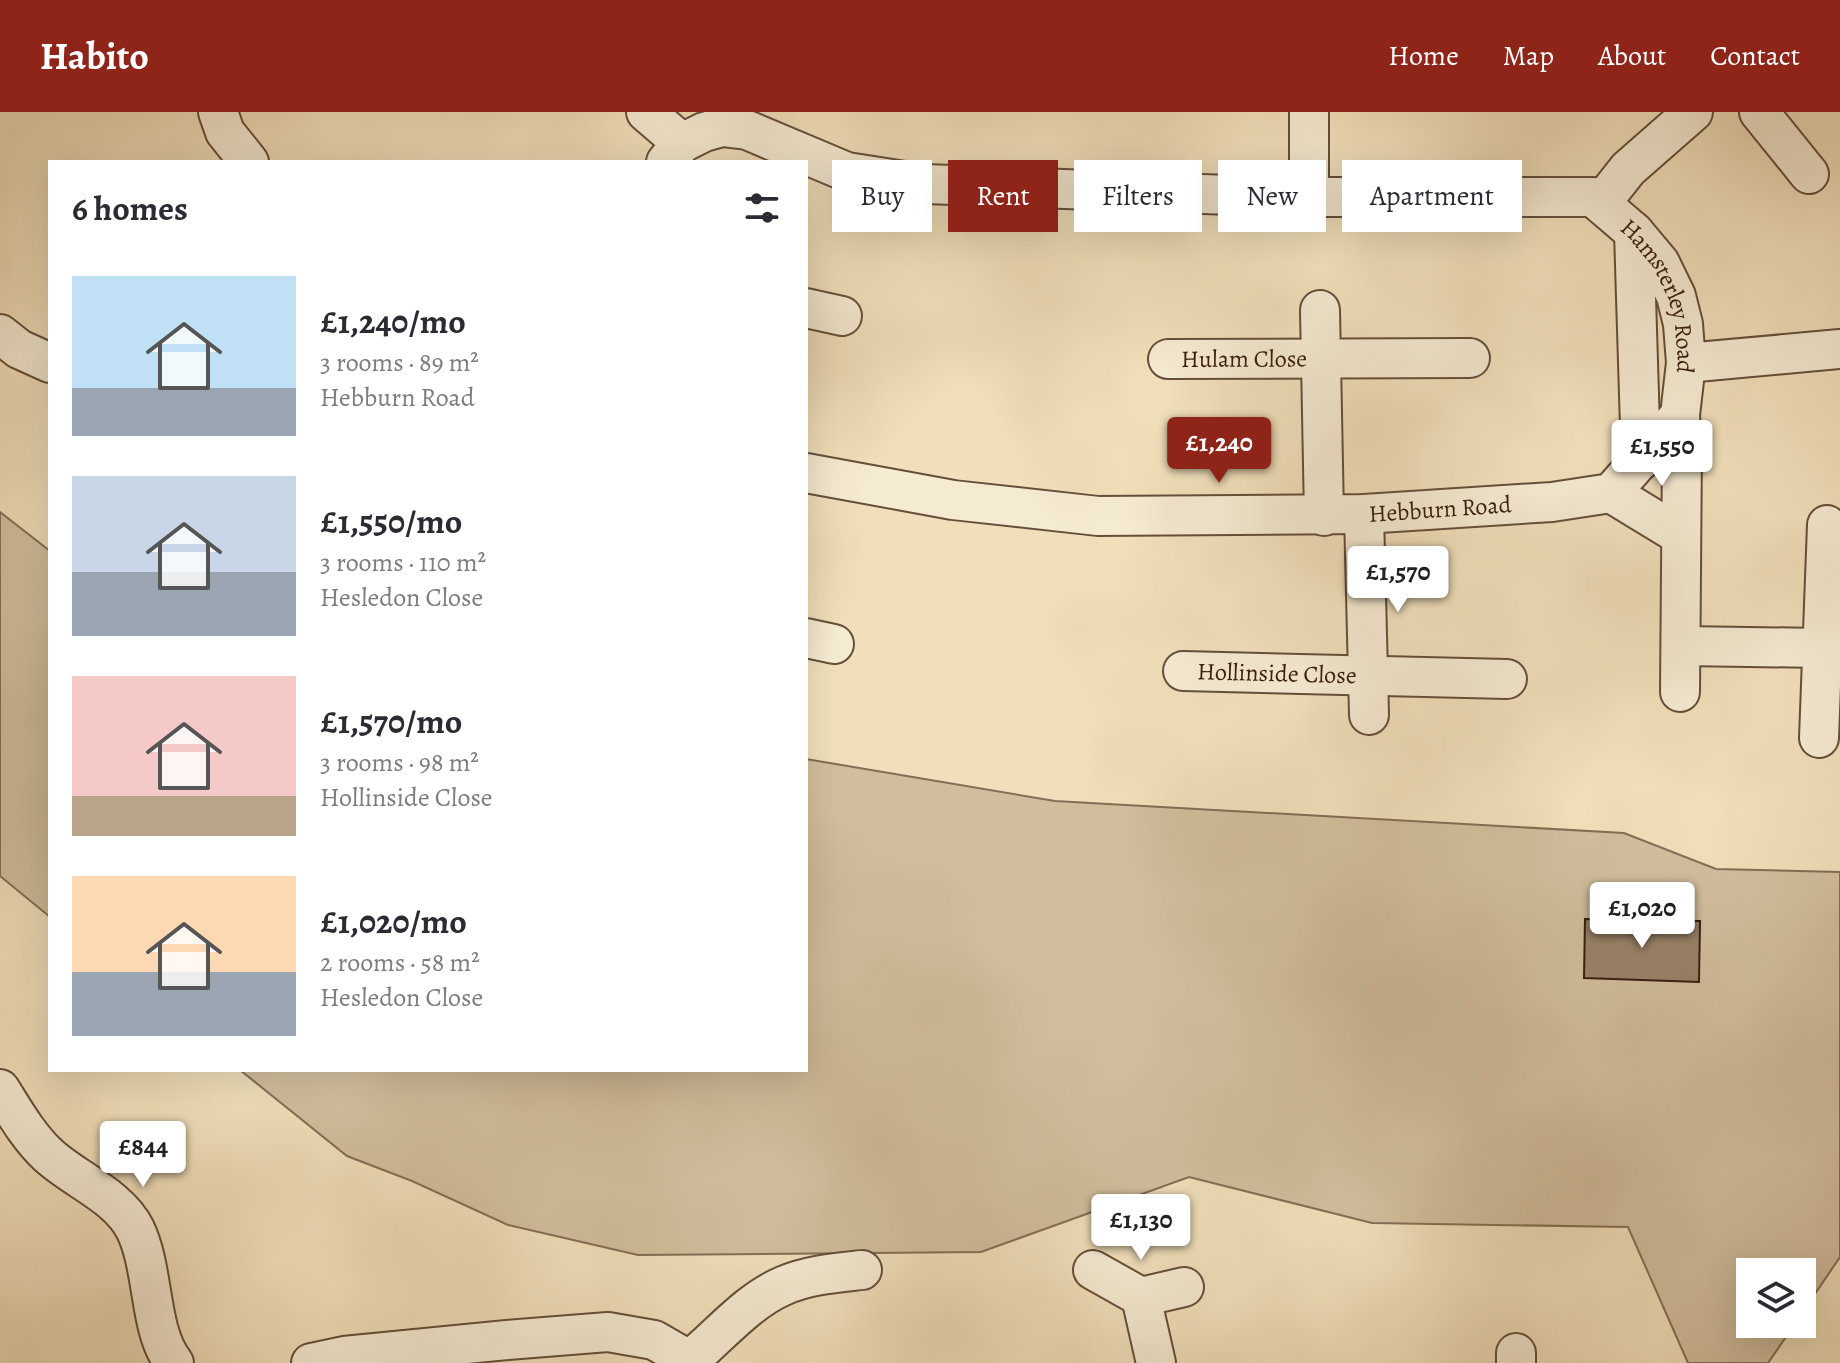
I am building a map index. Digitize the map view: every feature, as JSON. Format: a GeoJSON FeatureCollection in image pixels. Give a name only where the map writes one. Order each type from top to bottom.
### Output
{"type":"FeatureCollection","features":[{"type":"Feature","properties":{"kind":"street"},"geometry":{"type":"LineString","coordinates":[[218,112],[225,132],[247,160]]}},
{"type":"Feature","properties":{"kind":"street"},"geometry":{"type":"LineString","coordinates":[[646,112],[674,153]]}},
{"type":"Feature","properties":{"kind":"street"},"geometry":{"type":"LineString","coordinates":[[1309,112],[1309,160]]}},
{"type":"Feature","properties":{"kind":"street"},"geometry":{"type":"LineString","coordinates":[[1602,202],[1628,169],[1693,112]]}},
{"type":"Feature","properties":{"kind":"street"},"geometry":{"type":"LineString","coordinates":[[1759,112],[1809,174]]}},
{"type":"Feature","properties":{"kind":"street","name":"Hamsterley Road"},"geometry":{"type":"LineString","coordinates":[[674,153],[704,132],[722,127],[747,130],[847,172],[924,184],[1218,193]]}},
{"type":"Feature","properties":{"kind":"street","name":"Hamsterley Road"},"geometry":{"type":"LineString","coordinates":[[1326,196],[1566,196],[1593,197],[1602,202],[1634,232],[1660,263],[1676,296],[1683,324],[1686,363],[1680,415],[1641,460]]}},
{"type":"Feature","properties":{"kind":"street"},"geometry":{"type":"LineString","coordinates":[[1634,232],[1641,460],[1611,493],[1680,535]]}},
{"type":"Feature","properties":{"kind":"street","name":"Hulam Close"},"geometry":{"type":"LineString","coordinates":[[1320,310],[1324,516]]}},
{"type":"Feature","properties":{"kind":"street"},"geometry":{"type":"LineString","coordinates":[[0,334],[19,349],[48,362]]}},
{"type":"Feature","properties":{"kind":"street"},"geometry":{"type":"LineString","coordinates":[[1686,363],[1840,349]]}},
{"type":"Feature","properties":{"kind":"street","name":"Hulam Close"},"geometry":{"type":"LineString","coordinates":[[1168,359],[1321,356],[1470,358]]}},
{"type":"Feature","properties":{"kind":"street"},"geometry":{"type":"LineString","coordinates":[[1680,415],[1680,692]]}},
{"type":"Feature","properties":{"kind":"street","name":"Hebburn Road"},"geometry":{"type":"LineString","coordinates":[[808,473],[953,500],[1098,516],[1324,516],[1552,502],[1611,493]]}},
{"type":"Feature","properties":{"kind":"street","name":"Hollinside Close"},"geometry":{"type":"LineString","coordinates":[[1364,514],[1369,715]]}},
{"type":"Feature","properties":{"kind":"street"},"geometry":{"type":"LineString","coordinates":[[1819,738],[1827,525]]}},
{"type":"Feature","properties":{"kind":"street"},"geometry":{"type":"LineString","coordinates":[[1682,646],[1822,648]]}},
{"type":"Feature","properties":{"kind":"street","name":"Hollinside Close"},"geometry":{"type":"LineString","coordinates":[[1183,671],[1507,679]]}},
{"type":"Feature","properties":{"kind":"street"},"geometry":{"type":"LineString","coordinates":[[0,1089],[22,1124],[45,1152],[115,1204],[134,1227],[148,1265],[160,1335],[174,1363]]}},
{"type":"Feature","properties":{"kind":"street"},"geometry":{"type":"LineString","coordinates":[[311,1363],[344,1356],[608,1332],[654,1340],[693,1361],[756,1302],[782,1286],[813,1276],[862,1270]]}},
{"type":"Feature","properties":{"kind":"street"},"geometry":{"type":"LineString","coordinates":[[1093,1270],[1141,1297],[1184,1287]]}},
{"type":"Feature","properties":{"kind":"street"},"geometry":{"type":"LineString","coordinates":[[1141,1297],[1156,1363]]}},
{"type":"Feature","properties":{"kind":"shaded area"},"geometry":{"type":"Polygon","coordinates":[[[0,512],[48,549],[48,915],[0,876],[0,512]]]}},
{"type":"Feature","properties":{"kind":"shaded area"},"geometry":{"type":"Polygon","coordinates":[[[808,759],[1055,801],[1624,833],[1716,869],[1840,872],[1840,1257],[1816,1292],[1816,1258],[1736,1258],[1736,1338],[1785,1338],[1768,1363],[1688,1363],[1628,1227],[1372,1223],[1189,1177],[981,1252],[638,1255],[508,1225],[412,1181],[347,1156],[242,1072],[808,1072],[808,759]]]}},
{"type":"Feature","properties":{"kind":"building"},"geometry":{"type":"Polygon","coordinates":[[[1585,919],[1700,921],[1699,982],[1584,978],[1585,919]]]}}]}
